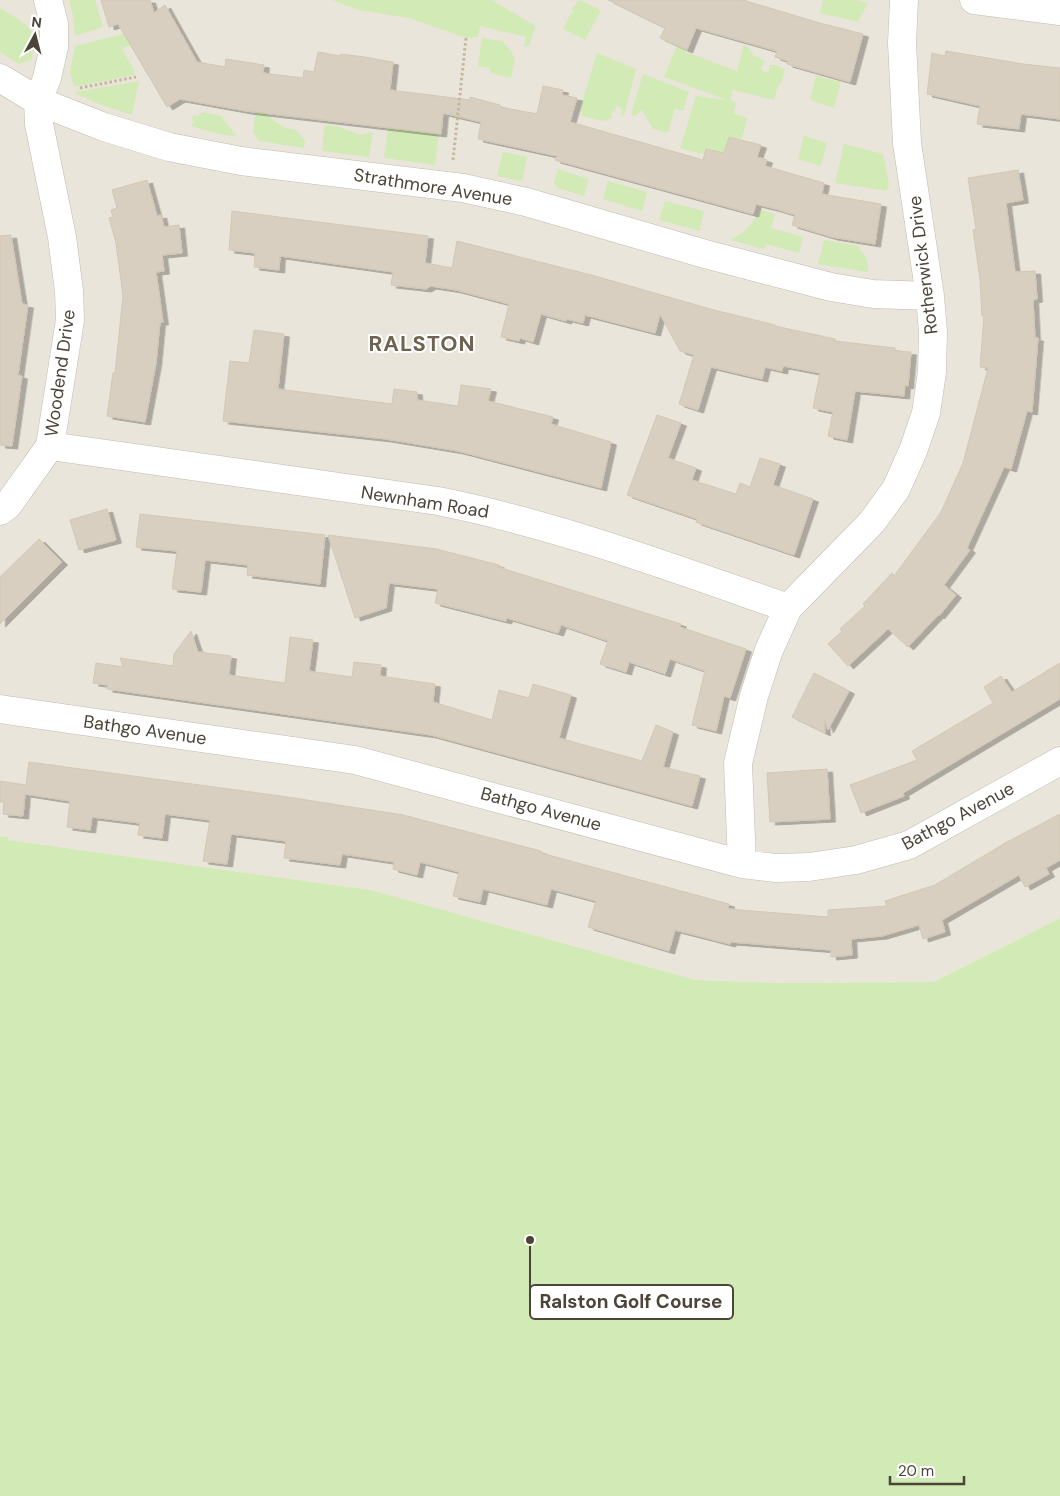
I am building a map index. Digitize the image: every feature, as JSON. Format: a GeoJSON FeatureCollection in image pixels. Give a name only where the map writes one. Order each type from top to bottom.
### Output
{"type":"FeatureCollection","features":[{"type":"Feature","properties":{"kind":"street"},"geometry":{"type":"LineString","coordinates":[[38,101],[47,78],[54,47],[54,24],[48,0]]}},
{"type":"Feature","properties":{"kind":"street","name":"Rotherwick Drive"},"geometry":{"type":"LineString","coordinates":[[742,864],[738,763],[743,737],[769,650],[788,608],[872,522],[896,489],[910,458],[926,413],[932,372],[933,332],[930,296],[908,143],[902,43],[904,0]]}},
{"type":"Feature","properties":{"kind":"street"},"geometry":{"type":"LineString","coordinates":[[974,0],[1060,11]]}},
{"type":"Feature","properties":{"kind":"street","name":"Strathmore Avenue"},"geometry":{"type":"LineString","coordinates":[[0,78],[38,101],[104,127],[169,147],[241,161],[449,186],[526,202],[705,254],[831,287],[873,294],[930,296]]}},
{"type":"Feature","properties":{"kind":"street","name":"Woodend Drive"},"geometry":{"type":"LineString","coordinates":[[0,511],[8,505],[50,446],[70,320],[70,291],[62,238],[39,124],[38,101]]}},
{"type":"Feature","properties":{"kind":"street","name":"Newnham Road"},"geometry":{"type":"LineString","coordinates":[[50,446],[335,488],[438,501],[483,510],[550,528],[689,573],[788,608]]}},
{"type":"Feature","properties":{"kind":"street","name":"Bathgo Avenue"},"geometry":{"type":"LineString","coordinates":[[0,709],[355,760],[742,864],[776,868],[809,867],[856,860],[909,845],[1060,761]]}},
{"type":"Feature","properties":{"kind":"path"},"geometry":{"type":"LineString","coordinates":[[449,186],[466,38]]}},
{"type":"Feature","properties":{"kind":"path"},"geometry":{"type":"LineString","coordinates":[[74,89],[136,77]]}},
{"type":"Feature","properties":{"kind":"shaded area"},"geometry":{"type":"Polygon","coordinates":[[[0,0],[1060,0],[1060,918],[933,982],[778,983],[696,980],[371,890],[8,840],[7,837],[0,836],[0,0]]]}},
{"type":"Feature","properties":{"kind":"green space"},"geometry":{"type":"Polygon","coordinates":[[[69,0],[95,0],[103,27],[75,36],[69,0]]]}},
{"type":"Feature","properties":{"kind":"green space"},"geometry":{"type":"Polygon","coordinates":[[[332,0],[492,0],[536,26],[529,46],[524,46],[526,37],[480,26],[478,37],[466,38],[409,18],[358,10],[332,0]]]}},
{"type":"Feature","properties":{"kind":"green space"},"geometry":{"type":"Polygon","coordinates":[[[579,0],[601,10],[585,40],[563,29],[571,13],[574,12],[572,9],[579,0]]]}},
{"type":"Feature","properties":{"kind":"green space"},"geometry":{"type":"Polygon","coordinates":[[[823,0],[856,0],[868,3],[858,22],[820,13],[823,0]]]}},
{"type":"Feature","properties":{"kind":"green space"},"geometry":{"type":"Polygon","coordinates":[[[0,8],[23,23],[32,33],[34,49],[31,60],[19,64],[0,52],[0,8]]]}},
{"type":"Feature","properties":{"kind":"green space"},"geometry":{"type":"Polygon","coordinates":[[[147,28],[135,44],[122,48],[135,72],[133,75],[74,87],[70,72],[75,46],[147,28]]]}},
{"type":"Feature","properties":{"kind":"green space"},"geometry":{"type":"Polygon","coordinates":[[[482,38],[502,41],[511,51],[515,59],[511,78],[490,73],[490,68],[478,66],[482,38]]]}},
{"type":"Feature","properties":{"kind":"green space"},"geometry":{"type":"Polygon","coordinates":[[[677,45],[686,49],[685,52],[737,71],[744,45],[749,48],[753,55],[765,61],[761,69],[764,73],[769,71],[769,65],[776,65],[785,69],[774,100],[733,90],[730,101],[737,102],[733,113],[747,118],[742,139],[729,137],[724,153],[707,149],[705,155],[680,148],[696,96],[727,100],[664,77],[677,45]]]}},
{"type":"Feature","properties":{"kind":"green space"},"geometry":{"type":"Polygon","coordinates":[[[597,53],[636,69],[624,116],[621,115],[622,108],[616,106],[614,111],[612,111],[611,118],[604,121],[582,116],[580,109],[597,53]]]}},
{"type":"Feature","properties":{"kind":"green space"},"geometry":{"type":"Polygon","coordinates":[[[643,74],[689,92],[683,111],[675,108],[668,133],[653,129],[642,110],[635,116],[631,114],[643,74]]]}},
{"type":"Feature","properties":{"kind":"green space"},"geometry":{"type":"Polygon","coordinates":[[[816,76],[841,82],[834,108],[810,100],[816,76]]]}},
{"type":"Feature","properties":{"kind":"green space"},"geometry":{"type":"Polygon","coordinates":[[[139,81],[132,115],[102,105],[75,92],[139,81]]]}},
{"type":"Feature","properties":{"kind":"green space"},"geometry":{"type":"Polygon","coordinates":[[[257,101],[264,102],[268,115],[274,121],[286,128],[296,130],[305,141],[304,148],[259,141],[253,132],[257,101]]]}},
{"type":"Feature","properties":{"kind":"green space"},"geometry":{"type":"Polygon","coordinates":[[[202,112],[221,116],[237,137],[191,126],[194,121],[191,118],[194,115],[198,116],[202,112]]]}},
{"type":"Feature","properties":{"kind":"green space"},"geometry":{"type":"Polygon","coordinates":[[[325,125],[337,126],[360,135],[373,132],[369,157],[322,151],[325,125]]]}},
{"type":"Feature","properties":{"kind":"green space"},"geometry":{"type":"Polygon","coordinates":[[[388,127],[439,134],[435,165],[384,158],[388,127]]]}},
{"type":"Feature","properties":{"kind":"green space"},"geometry":{"type":"Polygon","coordinates":[[[804,136],[827,143],[821,166],[798,159],[804,136]]]}},
{"type":"Feature","properties":{"kind":"green space"},"geometry":{"type":"Polygon","coordinates":[[[844,144],[883,154],[889,184],[887,191],[835,183],[844,144]]]}},
{"type":"Feature","properties":{"kind":"green space"},"geometry":{"type":"Polygon","coordinates":[[[503,152],[527,157],[522,181],[497,176],[503,152]]]}},
{"type":"Feature","properties":{"kind":"green space"},"geometry":{"type":"Polygon","coordinates":[[[558,169],[589,179],[584,196],[558,188],[554,183],[558,169]]]}},
{"type":"Feature","properties":{"kind":"green space"},"geometry":{"type":"Polygon","coordinates":[[[608,181],[647,192],[642,211],[603,199],[608,181]]]}},
{"type":"Feature","properties":{"kind":"green space"},"geometry":{"type":"Polygon","coordinates":[[[665,201],[704,211],[700,231],[659,220],[665,201]]]}},
{"type":"Feature","properties":{"kind":"green space"},"geometry":{"type":"Polygon","coordinates":[[[762,210],[775,214],[771,228],[803,237],[799,253],[766,244],[764,249],[731,240],[745,231],[762,210]]]}},
{"type":"Feature","properties":{"kind":"green space"},"geometry":{"type":"Polygon","coordinates":[[[824,240],[858,246],[867,259],[868,272],[818,264],[824,240]]]}},
{"type":"Feature","properties":{"kind":"green space"},"geometry":{"type":"Polygon","coordinates":[[[0,836],[8,837],[8,840],[371,890],[696,980],[778,983],[933,982],[1060,918],[1060,1496],[0,1496],[0,836]]]}},
{"type":"Feature","properties":{"kind":"building"},"geometry":{"type":"Polygon","coordinates":[[[101,0],[150,0],[154,13],[165,5],[197,62],[225,67],[226,59],[264,65],[263,73],[303,78],[304,70],[314,72],[318,52],[340,56],[341,54],[364,57],[393,62],[390,90],[470,100],[470,97],[500,105],[500,107],[537,114],[543,86],[563,90],[562,95],[577,98],[570,122],[703,160],[706,149],[724,153],[729,137],[761,145],[757,157],[767,160],[765,166],[824,183],[822,194],[881,204],[875,244],[832,237],[792,225],[795,215],[776,209],[756,204],[753,214],[555,160],[557,156],[478,139],[481,122],[443,113],[441,134],[246,111],[180,99],[167,107],[118,24],[109,27],[101,0]]]}},
{"type":"Feature","properties":{"kind":"building"},"geometry":{"type":"Polygon","coordinates":[[[608,0],[743,0],[863,34],[850,82],[787,64],[788,61],[775,57],[777,51],[696,28],[687,50],[660,38],[665,28],[608,0]]]}},
{"type":"Feature","properties":{"kind":"building"},"geometry":{"type":"Polygon","coordinates":[[[946,51],[1023,64],[1060,68],[1060,119],[1021,114],[1019,129],[977,124],[980,106],[927,94],[932,53],[945,56],[946,51]]]}},
{"type":"Feature","properties":{"kind":"building"},"geometry":{"type":"Polygon","coordinates":[[[1018,170],[1023,200],[1006,203],[1015,272],[1035,271],[1037,299],[1033,300],[1035,338],[1038,338],[1032,412],[1027,411],[1011,469],[1004,467],[967,548],[970,550],[944,585],[956,595],[939,616],[908,647],[888,629],[848,666],[828,644],[842,631],[840,629],[865,606],[863,604],[892,573],[894,576],[941,512],[963,463],[988,368],[980,367],[984,316],[982,316],[980,279],[973,230],[976,229],[968,178],[1018,170]]]}},
{"type":"Feature","properties":{"kind":"building"},"geometry":{"type":"Polygon","coordinates":[[[147,180],[157,216],[161,215],[164,227],[179,225],[182,253],[162,255],[164,271],[156,272],[163,322],[160,322],[156,363],[145,422],[107,416],[113,373],[115,373],[123,296],[116,243],[109,218],[113,217],[111,210],[117,208],[112,190],[147,180]]]}},
{"type":"Feature","properties":{"kind":"building"},"geometry":{"type":"Polygon","coordinates":[[[232,211],[428,236],[425,263],[452,268],[457,241],[595,276],[775,326],[835,339],[834,341],[895,348],[895,351],[911,352],[908,386],[905,385],[904,396],[855,391],[847,440],[828,436],[833,412],[813,408],[820,373],[783,366],[782,371],[765,367],[762,379],[711,367],[698,410],[679,404],[694,355],[680,351],[660,314],[655,333],[585,315],[583,323],[567,319],[566,321],[541,314],[533,342],[520,338],[519,341],[501,337],[509,304],[456,290],[431,286],[426,289],[391,285],[393,272],[280,256],[279,270],[254,267],[255,253],[229,250],[232,211]]]}},
{"type":"Feature","properties":{"kind":"building"},"geometry":{"type":"Polygon","coordinates":[[[11,235],[22,304],[28,305],[18,375],[22,376],[12,446],[0,445],[0,236],[11,235]]]}},
{"type":"Feature","properties":{"kind":"building"},"geometry":{"type":"Polygon","coordinates":[[[254,330],[284,334],[278,389],[392,404],[394,389],[417,392],[417,400],[458,406],[461,385],[491,389],[488,401],[553,417],[551,424],[611,442],[601,488],[458,451],[386,439],[223,421],[230,361],[249,363],[254,330]]]}},
{"type":"Feature","properties":{"kind":"building"},"geometry":{"type":"Polygon","coordinates":[[[657,415],[681,423],[668,458],[696,468],[692,480],[736,494],[740,483],[750,487],[760,458],[780,464],[773,485],[813,499],[794,555],[696,522],[697,519],[627,495],[657,415]]]}},
{"type":"Feature","properties":{"kind":"building"},"geometry":{"type":"Polygon","coordinates":[[[107,509],[116,540],[79,550],[70,520],[107,509]]]}},
{"type":"Feature","properties":{"kind":"building"},"geometry":{"type":"Polygon","coordinates":[[[140,514],[325,535],[320,584],[247,575],[248,565],[205,560],[201,592],[172,589],[177,551],[136,547],[140,514]]]}},
{"type":"Feature","properties":{"kind":"building"},"geometry":{"type":"Polygon","coordinates":[[[328,535],[436,549],[499,565],[498,567],[681,624],[680,627],[746,649],[730,698],[724,696],[716,731],[692,725],[705,671],[670,659],[665,674],[629,662],[626,672],[600,664],[608,641],[561,625],[558,633],[507,618],[506,621],[435,603],[438,589],[389,583],[386,608],[355,618],[328,535]]]}},
{"type":"Feature","properties":{"kind":"building"},"geometry":{"type":"Polygon","coordinates":[[[39,539],[62,562],[0,624],[0,577],[39,539]]]}},
{"type":"Feature","properties":{"kind":"building"},"geometry":{"type":"Polygon","coordinates":[[[191,631],[198,652],[231,656],[229,675],[285,683],[290,637],[313,640],[309,671],[352,677],[354,662],[381,665],[380,676],[435,684],[433,702],[492,720],[499,690],[529,698],[533,684],[571,695],[559,738],[642,761],[656,725],[673,732],[663,767],[700,776],[692,806],[431,735],[107,689],[108,685],[93,683],[96,663],[123,667],[120,658],[173,666],[174,654],[191,631]]]}},
{"type":"Feature","properties":{"kind":"building"},"geometry":{"type":"Polygon","coordinates":[[[1060,663],[1060,699],[903,793],[904,796],[861,813],[850,785],[917,760],[912,751],[993,703],[984,687],[1001,676],[1012,692],[1060,663]]]}},
{"type":"Feature","properties":{"kind":"building"},"geometry":{"type":"Polygon","coordinates":[[[814,673],[849,691],[828,730],[824,719],[825,733],[792,717],[814,673]]]}},
{"type":"Feature","properties":{"kind":"building"},"geometry":{"type":"Polygon","coordinates":[[[29,762],[281,796],[403,815],[541,851],[541,853],[729,904],[728,909],[828,917],[828,910],[887,906],[885,901],[935,885],[1007,842],[1060,814],[1060,860],[1046,868],[1049,874],[1025,887],[1019,875],[942,920],[945,932],[923,939],[919,925],[882,936],[851,939],[852,955],[831,957],[831,950],[731,942],[730,944],[675,930],[669,951],[588,927],[596,901],[551,889],[547,905],[483,889],[480,902],[453,896],[459,872],[420,862],[417,875],[393,869],[394,862],[342,854],[340,865],[284,858],[286,841],[231,834],[227,864],[203,861],[210,820],[165,814],[162,838],[138,835],[140,823],[92,817],[90,830],[67,827],[70,801],[25,794],[23,816],[3,814],[4,802],[0,802],[0,781],[26,785],[29,762]]]}},
{"type":"Feature","properties":{"kind":"building"},"geometry":{"type":"Polygon","coordinates":[[[827,769],[830,819],[770,822],[767,773],[827,769]]]}},
{"type":"Feature","properties":{"kind":"place","name":"Ralston Golf Course"},"geometry":{"type":"Point","coordinates":[530,1240]}},
{"type":"Feature","properties":{"kind":"district","name":"RALSTON"},"geometry":{"type":"Point","coordinates":[422,343]}}]}
